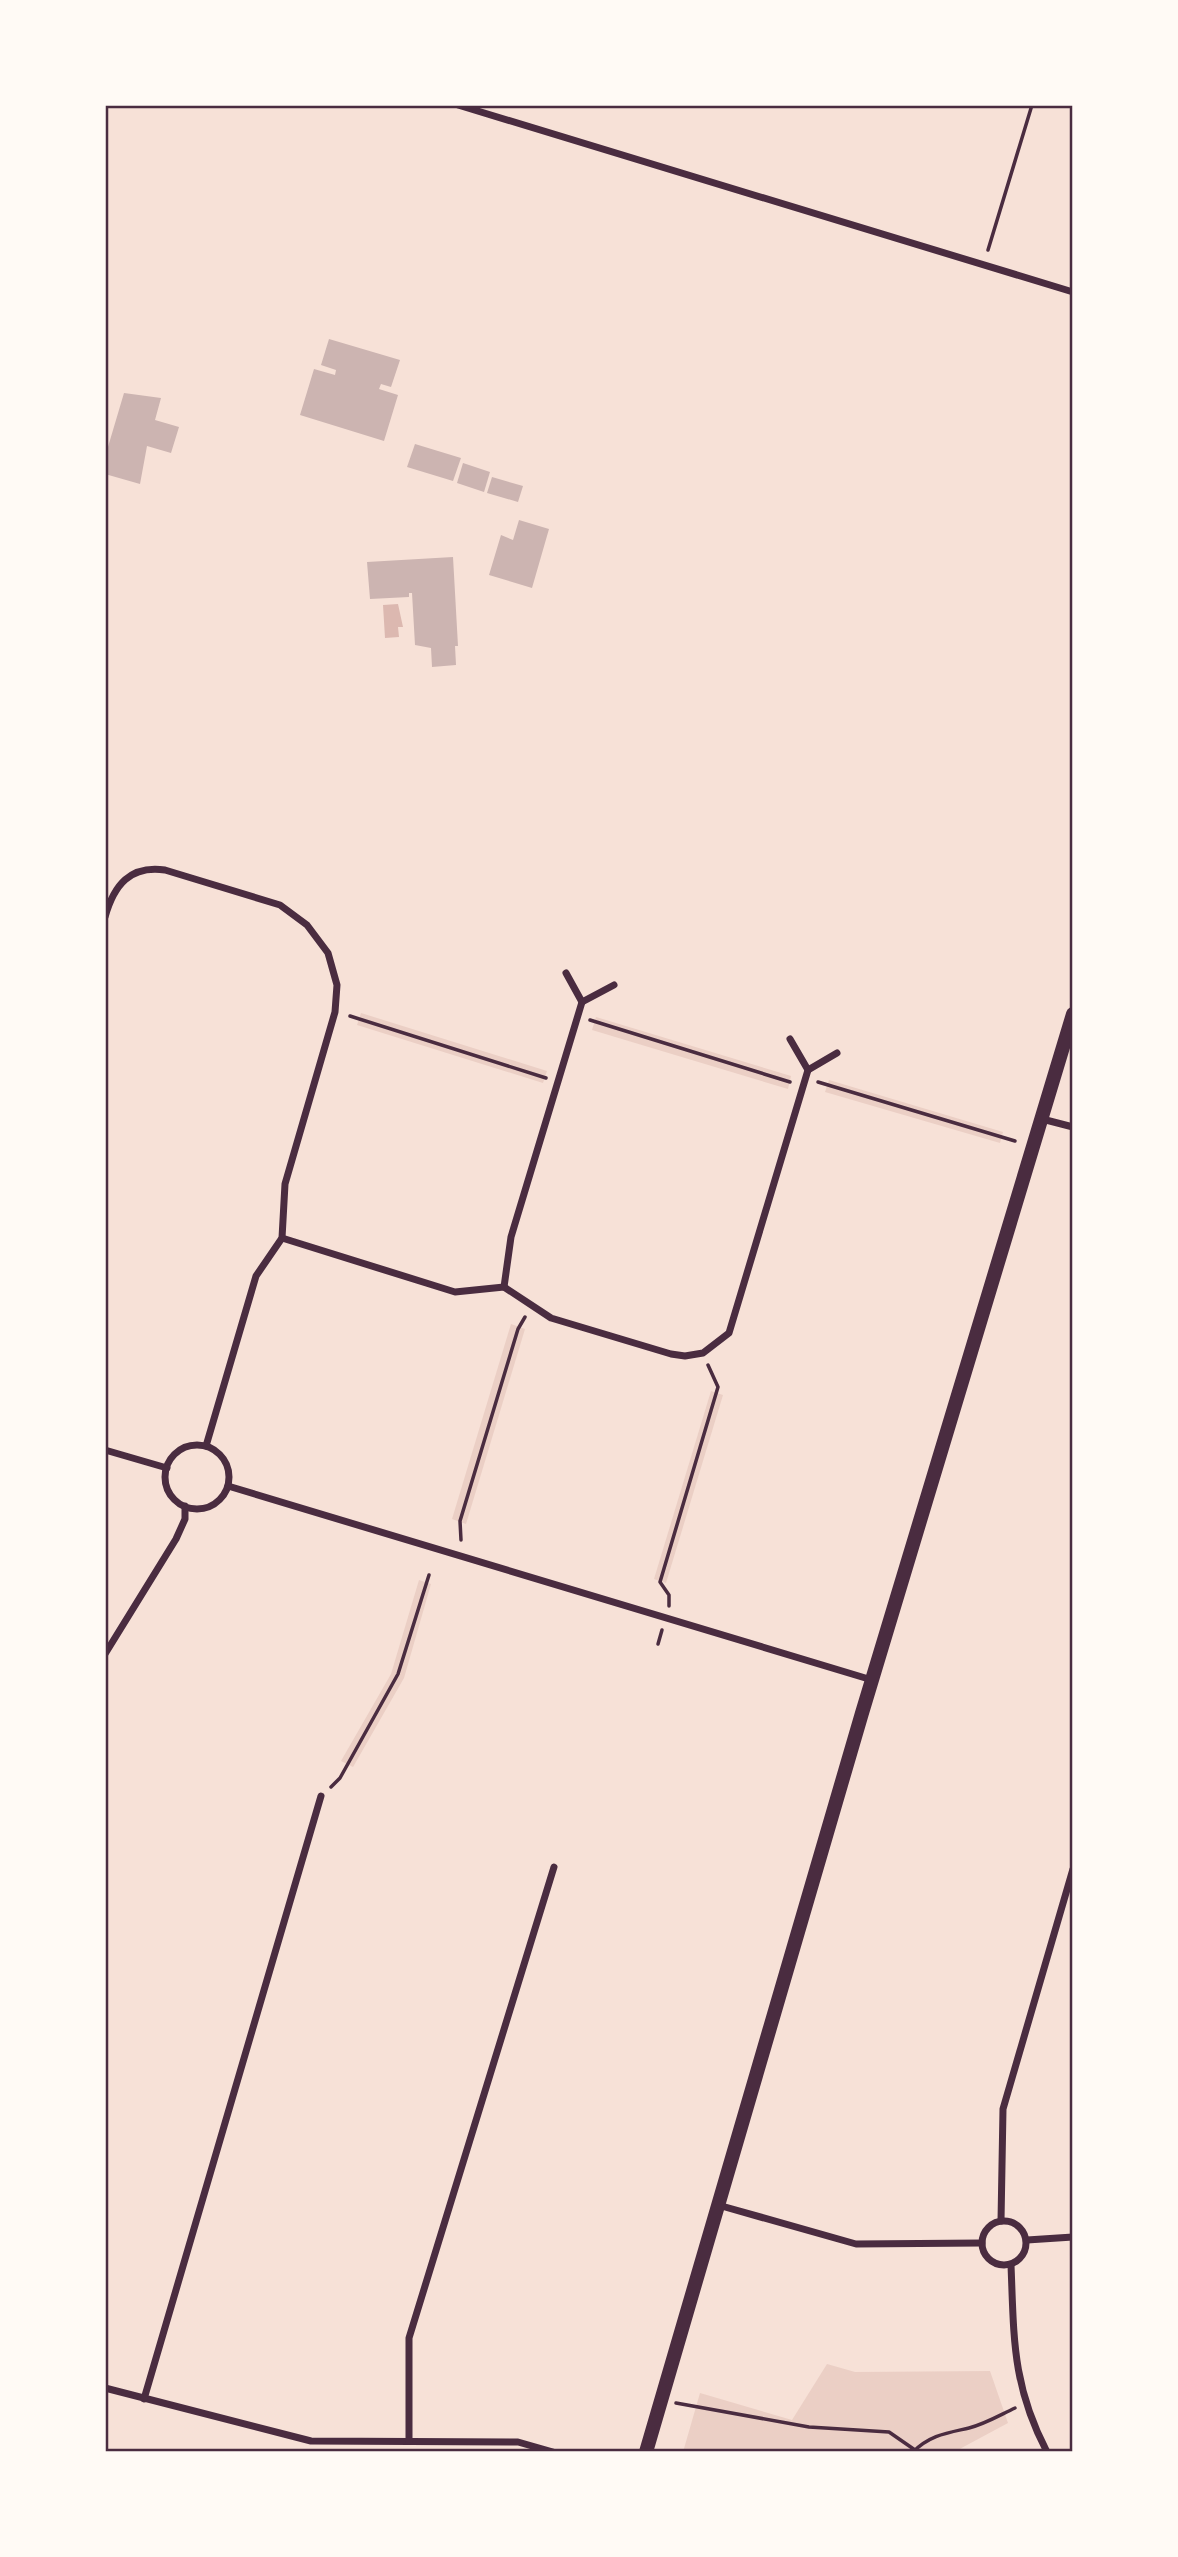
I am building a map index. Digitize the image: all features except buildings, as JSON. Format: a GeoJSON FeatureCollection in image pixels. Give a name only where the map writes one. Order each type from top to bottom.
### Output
{"type":"FeatureCollection","features":[{"type":"Feature","properties":{"kind":"main road"},"geometry":{"type":"LineString","coordinates":[[646,2452],[872,1680],[1073,1014]]}},
{"type":"Feature","properties":{"kind":"street"},"geometry":{"type":"LineString","coordinates":[[458,105],[1073,292]]}},
{"type":"Feature","properties":{"kind":"street"},"geometry":{"type":"LineString","coordinates":[[105,917],[115,889],[125,878],[150,868],[280,905],[307,925],[328,953],[337,985],[335,1012],[285,1184],[282,1238],[256,1276],[206,1446]]}},
{"type":"Feature","properties":{"kind":"street"},"geometry":{"type":"LineString","coordinates":[[566,973],[582,1002]]}},
{"type":"Feature","properties":{"kind":"street"},"geometry":{"type":"LineString","coordinates":[[504,1287],[511,1237],[582,1002],[614,985]]}},
{"type":"Feature","properties":{"kind":"street"},"geometry":{"type":"LineString","coordinates":[[790,1039],[808,1070]]}},
{"type":"Feature","properties":{"kind":"street"},"geometry":{"type":"LineString","coordinates":[[282,1238],[454,1292],[504,1287],[551,1318],[671,1354],[685,1356],[703,1353],[720,1341],[733,1322],[808,1070],[837,1053]]}},
{"type":"Feature","properties":{"kind":"street"},"geometry":{"type":"LineString","coordinates":[[1042,1119],[1073,1127]]}},
{"type":"Feature","properties":{"kind":"street"},"geometry":{"type":"LineString","coordinates":[[206,1446],[223,1457],[229,1476],[228,1486],[211,1506],[193,1509],[171,1494],[166,1477],[167,1468],[171,1459],[187,1447],[206,1446]]}},
{"type":"Feature","properties":{"kind":"street"},"geometry":{"type":"LineString","coordinates":[[105,1450],[167,1468]]}},
{"type":"Feature","properties":{"kind":"street"},"geometry":{"type":"LineString","coordinates":[[228,1486],[872,1680]]}},
{"type":"Feature","properties":{"kind":"street"},"geometry":{"type":"LineString","coordinates":[[105,1654],[176,1539],[185,1520],[185,1506]]}},
{"type":"Feature","properties":{"kind":"street"},"geometry":{"type":"LineString","coordinates":[[144,2399],[321,1796]]}},
{"type":"Feature","properties":{"kind":"street"},"geometry":{"type":"LineString","coordinates":[[409,2441],[409,2338],[554,1867]]}},
{"type":"Feature","properties":{"kind":"street"},"geometry":{"type":"LineString","coordinates":[[1001,2221],[1003,2109],[1073,1868]]}},
{"type":"Feature","properties":{"kind":"street"},"geometry":{"type":"LineString","coordinates":[[1062,1906],[1073,1909]]}},
{"type":"Feature","properties":{"kind":"street"},"geometry":{"type":"LineString","coordinates":[[717,2204],[856,2244],[898,2246],[982,2243]]}},
{"type":"Feature","properties":{"kind":"street"},"geometry":{"type":"LineString","coordinates":[[1001,2221],[1016,2224],[1027,2240],[1024,2254],[1011,2264],[993,2262],[985,2255],[982,2243],[989,2227],[1001,2221]]}},
{"type":"Feature","properties":{"kind":"street"},"geometry":{"type":"LineString","coordinates":[[1027,2240],[1073,2237]]}},
{"type":"Feature","properties":{"kind":"street"},"geometry":{"type":"LineString","coordinates":[[1011,2264],[1016,2365],[1026,2403],[1047,2452]]}},
{"type":"Feature","properties":{"kind":"street"},"geometry":{"type":"LineString","coordinates":[[105,2388],[311,2441],[518,2442],[553,2452]]}},
{"type":"Feature","properties":{"kind":"path"},"geometry":{"type":"LineString","coordinates":[[983,265],[1032,105]]}},
{"type":"Feature","properties":{"kind":"path"},"geometry":{"type":"LineString","coordinates":[[335,1012],[558,1081]]}},
{"type":"Feature","properties":{"kind":"path"},"geometry":{"type":"LineString","coordinates":[[457,1553],[461,1542],[460,1521],[519,1329],[531,1306]]}},
{"type":"Feature","properties":{"kind":"path"},"geometry":{"type":"LineString","coordinates":[[658,1644],[669,1595],[660,1582],[718,1388],[703,1353]]}},
{"type":"Feature","properties":{"kind":"path"},"geometry":{"type":"LineString","coordinates":[[321,1796],[340,1778],[398,1674],[429,1575]]}},
{"type":"Feature","properties":{"kind":"path"},"geometry":{"type":"LineString","coordinates":[[663,2401],[809,2427],[889,2432],[914,2451],[946,2431],[970,2428],[1026,2403]]}},
{"type":"Feature","properties":{"kind":"shaded area"},"geometry":{"type":"Polygon","coordinates":[[[398,604],[403,627],[398,627],[399,637],[385,638],[383,605],[398,604]]]}},
{"type":"Feature","properties":{"kind":"shaded area"},"geometry":{"type":"Polygon","coordinates":[[[361,1013],[547,1071],[543,1083],[357,1025],[361,1013]]]}},
{"type":"Feature","properties":{"kind":"shaded area"},"geometry":{"type":"Polygon","coordinates":[[[596,1017],[791,1076],[788,1089],[592,1030],[596,1017]]]}},
{"type":"Feature","properties":{"kind":"shaded area"},"geometry":{"type":"Polygon","coordinates":[[[829,1080],[1003,1132],[1000,1143],[825,1092],[829,1080]]]}},
{"type":"Feature","properties":{"kind":"shaded area"},"geometry":{"type":"Polygon","coordinates":[[[511,1324],[525,1329],[466,1524],[452,1519],[511,1324]]]}},
{"type":"Feature","properties":{"kind":"shaded area"},"geometry":{"type":"Polygon","coordinates":[[[711,1391],[723,1395],[666,1583],[654,1579],[711,1391]]]}},
{"type":"Feature","properties":{"kind":"shaded area"},"geometry":{"type":"Polygon","coordinates":[[[419,1580],[431,1584],[404,1678],[353,1767],[341,1761],[391,1674],[419,1580]]]}},
{"type":"Feature","properties":{"kind":"shaded area"},"geometry":{"type":"Polygon","coordinates":[[[827,2364],[855,2372],[990,2371],[1008,2423],[954,2452],[683,2452],[700,2393],[792,2420],[827,2364]]]}}]}
